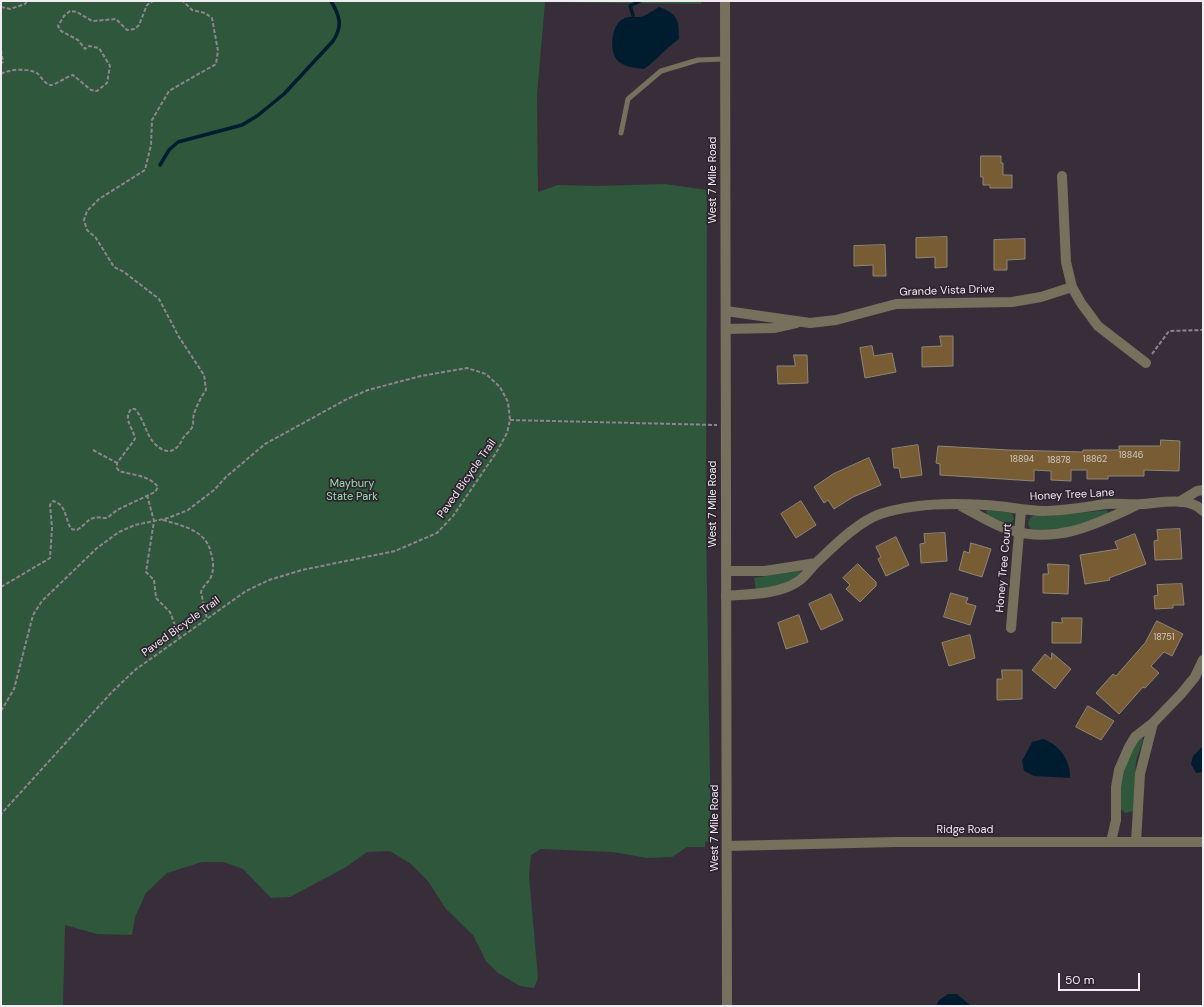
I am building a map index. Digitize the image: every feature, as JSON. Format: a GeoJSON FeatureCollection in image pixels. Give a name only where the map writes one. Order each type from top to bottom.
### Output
{"type":"FeatureCollection","features":[{"type":"Feature","properties":{"kind":"street","name":"West 7 Mile Road"},"geometry":{"type":"LineString","coordinates":[[725,1],[727,1006]]}},
{"type":"Feature","properties":{"kind":"street"},"geometry":{"type":"LineString","coordinates":[[1062,176],[1066,262],[1072,287],[1081,303],[1098,326],[1146,363]]}},
{"type":"Feature","properties":{"kind":"street","name":"Grande Vista Drive"},"geometry":{"type":"LineString","coordinates":[[726,329],[774,328],[800,322],[836,320],[905,303],[1012,302],[1040,297],[1072,287]]}},
{"type":"Feature","properties":{"kind":"street","name":"Grande Vista Drive"},"geometry":{"type":"LineString","coordinates":[[726,311],[751,316],[774,316],[800,322]]}},
{"type":"Feature","properties":{"kind":"street"},"geometry":{"type":"LineString","coordinates":[[1179,502],[1197,491],[1203,490]]}},
{"type":"Feature","properties":{"kind":"street","name":"Honey Tree Lane"},"geometry":{"type":"LineString","coordinates":[[726,596],[767,592],[795,583],[806,576],[816,562],[850,532],[878,515],[900,508],[945,504],[987,505],[1021,510],[1044,511],[1108,504],[1139,505],[1179,502],[1191,503],[1200,507],[1203,511]]}},
{"type":"Feature","properties":{"kind":"street","name":"Honey Tree Lane"},"geometry":{"type":"LineString","coordinates":[[958,505],[994,523],[1019,532],[1035,535],[1070,533],[1089,527],[1139,505]]}},
{"type":"Feature","properties":{"kind":"street","name":"Honey Tree Court"},"geometry":{"type":"LineString","coordinates":[[1011,628],[1021,510]]}},
{"type":"Feature","properties":{"kind":"street"},"geometry":{"type":"LineString","coordinates":[[726,571],[765,571],[816,562]]}},
{"type":"Feature","properties":{"kind":"street"},"geometry":{"type":"LineString","coordinates":[[1111,842],[1116,820],[1116,787],[1119,770],[1135,737],[1153,723],[1195,677],[1203,660]]}},
{"type":"Feature","properties":{"kind":"street"},"geometry":{"type":"LineString","coordinates":[[1136,842],[1140,774],[1153,723]]}},
{"type":"Feature","properties":{"kind":"street","name":"Ridge Road"},"geometry":{"type":"LineString","coordinates":[[727,846],[896,842],[1203,842]]}},
{"type":"Feature","properties":{"kind":"lane"},"geometry":{"type":"LineString","coordinates":[[621,133],[628,99],[661,71],[698,60],[725,59]]}},
{"type":"Feature","properties":{"kind":"path"},"geometry":{"type":"LineString","coordinates":[[1,7],[10,9],[25,4],[27,1]]}},
{"type":"Feature","properties":{"kind":"path"},"geometry":{"type":"LineString","coordinates":[[1,74],[13,70],[36,73],[49,85],[52,85],[65,77],[73,75],[91,90],[97,91],[107,83],[110,66],[99,48],[89,46],[85,49],[78,40],[61,31],[58,26],[64,16],[70,11],[77,12],[92,21],[116,19],[127,30],[135,29],[139,25],[146,4],[153,1]]}},
{"type":"Feature","properties":{"kind":"path"},"geometry":{"type":"LineString","coordinates":[[1,587],[50,558],[52,528],[50,505],[53,501],[59,503],[63,507],[71,528],[77,530],[94,517],[107,518],[117,510],[155,492],[158,487],[155,483],[140,476],[119,472],[117,468],[117,463],[135,439],[128,423],[128,414],[132,409],[137,411],[153,443],[159,448],[169,451],[182,444],[184,437],[191,429],[200,396],[206,390],[204,375],[179,337],[158,299],[124,272],[114,267],[96,238],[87,230],[84,220],[87,211],[99,199],[145,170],[151,145],[152,120],[169,91],[216,64],[217,43],[212,18],[205,13],[192,10],[182,1]]}},
{"type":"Feature","properties":{"kind":"path"},"geometry":{"type":"LineString","coordinates":[[1,50],[3,56],[3,62],[1,63]]}},
{"type":"Feature","properties":{"kind":"path"},"geometry":{"type":"LineString","coordinates":[[1146,363],[1169,331],[1203,330]]}},
{"type":"Feature","properties":{"kind":"path","name":"Paved Bicycle Trail"},"geometry":{"type":"LineString","coordinates":[[1,711],[14,689],[33,615],[42,601],[97,548],[119,532],[127,527],[163,519],[188,510],[214,490],[265,444],[347,398],[368,390],[456,369],[473,368],[486,374],[500,388],[508,402],[510,420],[507,433],[496,453],[453,516],[437,533],[395,551],[302,570],[269,580],[246,591],[135,670],[111,693],[1,814]]}},
{"type":"Feature","properties":{"kind":"path"},"geometry":{"type":"LineString","coordinates":[[510,420],[725,425]]}},
{"type":"Feature","properties":{"kind":"path"},"geometry":{"type":"LineString","coordinates":[[93,450],[117,463]]}},
{"type":"Feature","properties":{"kind":"path"},"geometry":{"type":"LineString","coordinates":[[148,494],[154,521],[146,572],[154,580],[156,598],[170,612],[180,639]]}},
{"type":"Feature","properties":{"kind":"path"},"geometry":{"type":"LineString","coordinates":[[163,519],[195,530],[207,542],[212,556],[213,567],[211,578],[202,588],[201,592],[207,619]]}},
{"type":"Feature","properties":{"kind":"green space","name":"Maybury State Park"},"geometry":{"type":"Polygon","coordinates":[[[1,1],[701,1],[701,4],[545,2],[537,95],[538,192],[558,185],[596,186],[665,184],[707,190],[706,524],[711,841],[705,842],[705,847],[687,847],[672,857],[647,858],[613,852],[541,849],[531,855],[529,876],[538,978],[534,988],[520,986],[498,973],[486,961],[473,935],[446,909],[428,881],[411,864],[390,851],[367,852],[346,867],[290,897],[271,898],[243,869],[224,862],[202,862],[167,873],[146,893],[135,917],[132,935],[97,934],[65,925],[63,1006],[1,1006],[1,1]]]}},
{"type":"Feature","properties":{"kind":"green space"},"geometry":{"type":"Polygon","coordinates":[[[1107,510],[1108,514],[1071,527],[1041,530],[1031,529],[1028,523],[1029,519],[1035,515],[1070,514],[1107,510]]]}},
{"type":"Feature","properties":{"kind":"green space"},"geometry":{"type":"Polygon","coordinates":[[[986,511],[1012,513],[1014,519],[1011,523],[1004,522],[987,515],[986,511]]]}},
{"type":"Feature","properties":{"kind":"green space"},"geometry":{"type":"Polygon","coordinates":[[[800,570],[802,573],[786,582],[774,587],[756,589],[754,578],[800,570]]]}},
{"type":"Feature","properties":{"kind":"green space"},"geometry":{"type":"Polygon","coordinates":[[[1141,737],[1143,740],[1136,761],[1133,811],[1125,813],[1120,808],[1122,779],[1126,761],[1130,752],[1141,737]]]}},
{"type":"Feature","properties":{"kind":"water"},"geometry":{"type":"Polygon","coordinates":[[[659,7],[670,12],[676,18],[679,27],[679,39],[644,69],[630,67],[618,61],[613,52],[612,41],[615,29],[620,21],[630,17],[640,17],[659,7]]]}},
{"type":"Feature","properties":{"kind":"water"},"geometry":{"type":"Polygon","coordinates":[[[1043,739],[1055,745],[1063,754],[1069,766],[1070,778],[1034,776],[1024,771],[1022,761],[1032,742],[1043,739]]]}},
{"type":"Feature","properties":{"kind":"water"},"geometry":{"type":"Polygon","coordinates":[[[1203,746],[1203,772],[1196,773],[1191,764],[1193,756],[1203,746]]]}},
{"type":"Feature","properties":{"kind":"water"},"geometry":{"type":"Polygon","coordinates":[[[948,994],[957,994],[971,1006],[936,1006],[939,1000],[948,994]]]}},
{"type":"Feature","properties":{"kind":"building"},"geometry":{"type":"Polygon","coordinates":[[[981,156],[1001,156],[1001,163],[1003,163],[1003,175],[1012,175],[1012,188],[990,188],[990,185],[983,185],[983,177],[981,177],[981,156]]]}},
{"type":"Feature","properties":{"kind":"building"},"geometry":{"type":"Polygon","coordinates":[[[947,237],[947,267],[935,268],[935,257],[916,258],[916,238],[947,237]]]}},
{"type":"Feature","properties":{"kind":"building"},"geometry":{"type":"Polygon","coordinates":[[[1025,239],[1025,259],[1007,260],[1007,270],[994,270],[994,240],[1025,239]]]}},
{"type":"Feature","properties":{"kind":"building"},"geometry":{"type":"Polygon","coordinates":[[[885,245],[886,276],[873,276],[873,265],[854,266],[854,246],[885,245]]]}},
{"type":"Feature","properties":{"kind":"building"},"geometry":{"type":"Polygon","coordinates":[[[940,336],[953,336],[953,366],[922,367],[922,347],[941,346],[940,336]]]}},
{"type":"Feature","properties":{"kind":"building"},"geometry":{"type":"Polygon","coordinates":[[[872,346],[874,356],[892,353],[896,372],[865,378],[860,348],[872,346]]]}},
{"type":"Feature","properties":{"kind":"building"},"geometry":{"type":"Polygon","coordinates":[[[794,355],[807,355],[808,383],[778,384],[777,366],[795,366],[794,355]]]}},
{"type":"Feature","properties":{"kind":"building"},"geometry":{"type":"Polygon","coordinates":[[[1161,440],[1180,441],[1179,471],[1144,470],[1144,476],[1108,476],[1108,479],[1087,479],[1087,470],[1071,470],[1071,481],[1051,480],[1051,471],[1034,470],[1034,481],[940,475],[940,464],[936,463],[938,446],[1083,452],[1083,450],[1119,450],[1119,446],[1160,446],[1161,440]]]}},
{"type":"Feature","properties":{"kind":"building"},"geometry":{"type":"Polygon","coordinates":[[[918,445],[922,475],[901,478],[899,468],[894,468],[892,449],[918,445]]]}},
{"type":"Feature","properties":{"kind":"building"},"geometry":{"type":"Polygon","coordinates":[[[869,458],[881,485],[853,497],[834,509],[828,500],[824,503],[814,487],[833,474],[869,458]]]}},
{"type":"Feature","properties":{"kind":"building"},"geometry":{"type":"Polygon","coordinates":[[[801,501],[816,525],[796,538],[781,514],[801,501]]]}},
{"type":"Feature","properties":{"kind":"building"},"geometry":{"type":"Polygon","coordinates":[[[1180,529],[1182,559],[1155,560],[1154,541],[1158,540],[1157,530],[1180,529]]]}},
{"type":"Feature","properties":{"kind":"building"},"geometry":{"type":"Polygon","coordinates":[[[945,533],[947,561],[921,563],[920,544],[925,543],[924,534],[945,533]]]}},
{"type":"Feature","properties":{"kind":"building"},"geometry":{"type":"Polygon","coordinates":[[[1135,534],[1146,564],[1109,578],[1110,580],[1085,584],[1080,555],[1118,549],[1115,542],[1135,534]]]}},
{"type":"Feature","properties":{"kind":"building"},"geometry":{"type":"Polygon","coordinates":[[[896,537],[909,565],[886,576],[878,559],[881,557],[876,547],[896,537]]]}},
{"type":"Feature","properties":{"kind":"building"},"geometry":{"type":"Polygon","coordinates":[[[971,543],[991,549],[982,577],[959,570],[964,551],[969,553],[971,543]]]}},
{"type":"Feature","properties":{"kind":"building"},"geometry":{"type":"Polygon","coordinates":[[[858,564],[876,582],[876,586],[860,602],[846,589],[850,585],[843,578],[858,564]]]}},
{"type":"Feature","properties":{"kind":"building"},"geometry":{"type":"Polygon","coordinates":[[[1048,564],[1069,565],[1068,594],[1043,593],[1043,574],[1048,574],[1048,564]]]}},
{"type":"Feature","properties":{"kind":"building"},"geometry":{"type":"Polygon","coordinates":[[[1182,584],[1184,605],[1173,605],[1173,608],[1155,609],[1154,596],[1158,595],[1157,585],[1182,584]]]}},
{"type":"Feature","properties":{"kind":"building"},"geometry":{"type":"Polygon","coordinates":[[[951,593],[968,598],[966,603],[976,606],[970,625],[944,617],[951,593]]]}},
{"type":"Feature","properties":{"kind":"building"},"geometry":{"type":"Polygon","coordinates":[[[831,594],[843,620],[821,630],[809,604],[831,594]]]}},
{"type":"Feature","properties":{"kind":"building"},"geometry":{"type":"Polygon","coordinates":[[[799,615],[808,642],[786,649],[778,623],[799,615]]]}},
{"type":"Feature","properties":{"kind":"building"},"geometry":{"type":"Polygon","coordinates":[[[1062,618],[1082,618],[1081,643],[1052,643],[1052,622],[1062,623],[1062,618]]]}},
{"type":"Feature","properties":{"kind":"building"},"geometry":{"type":"Polygon","coordinates":[[[1157,621],[1183,634],[1172,656],[1164,652],[1151,666],[1159,673],[1145,688],[1143,687],[1119,714],[1096,693],[1113,674],[1116,676],[1145,643],[1157,621]]]}},
{"type":"Feature","properties":{"kind":"building"},"geometry":{"type":"Polygon","coordinates":[[[970,635],[975,658],[949,666],[942,643],[970,635]]]}},
{"type":"Feature","properties":{"kind":"building"},"geometry":{"type":"Polygon","coordinates":[[[1052,653],[1071,669],[1055,689],[1032,670],[1045,654],[1051,659],[1052,653]]]}},
{"type":"Feature","properties":{"kind":"building"},"geometry":{"type":"Polygon","coordinates":[[[1002,670],[1022,670],[1022,699],[997,700],[997,679],[1002,679],[1002,670]]]}},
{"type":"Feature","properties":{"kind":"building"},"geometry":{"type":"Polygon","coordinates":[[[1088,706],[1114,721],[1101,740],[1076,727],[1088,706]]]}},
{"type":"Feature","properties":{"kind":"waterway"},"geometry":{"type":"LineString","coordinates":[[160,165],[169,150],[178,142],[242,125],[257,116],[284,94],[336,36],[339,21],[337,11],[331,1]]}},
{"type":"Feature","properties":{"kind":"waterway"},"geometry":{"type":"LineString","coordinates":[[633,15],[630,6],[640,1]]}}]}
